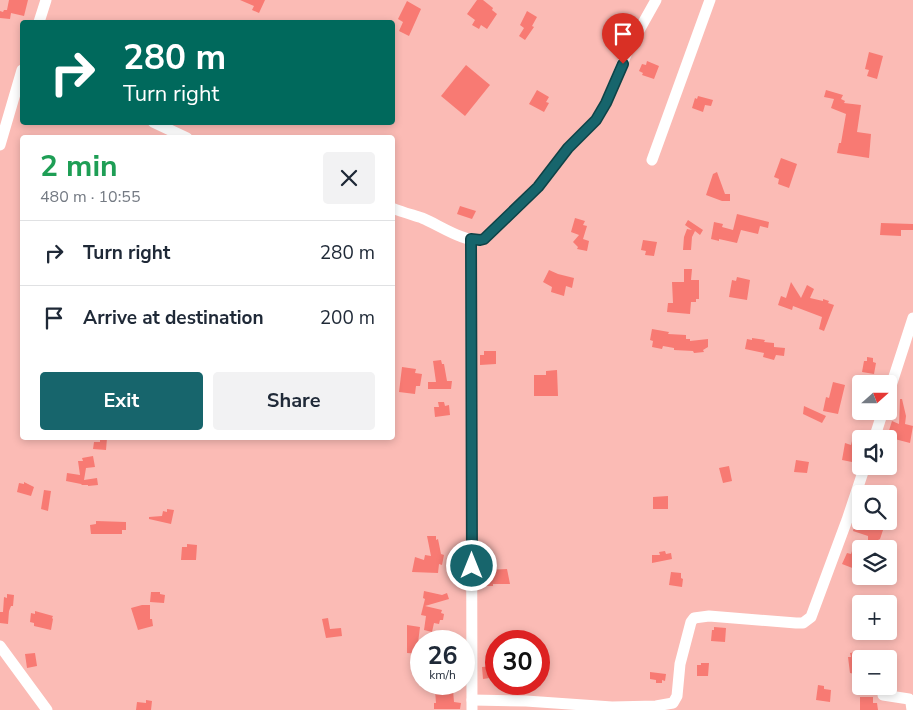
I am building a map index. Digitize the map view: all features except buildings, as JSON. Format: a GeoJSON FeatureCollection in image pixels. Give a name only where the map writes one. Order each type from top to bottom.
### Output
{"type":"FeatureCollection","features":[{"type":"Feature","properties":{"kind":"street"},"geometry":{"type":"LineString","coordinates":[[40,20],[46,0]]}},
{"type":"Feature","properties":{"kind":"street"},"geometry":{"type":"LineString","coordinates":[[395,209],[424,219],[454,234],[471,239],[484,239],[538,187],[568,148],[596,120],[606,103],[628,50],[656,0]]}},
{"type":"Feature","properties":{"kind":"street"},"geometry":{"type":"LineString","coordinates":[[652,160],[710,0]]}},
{"type":"Feature","properties":{"kind":"street"},"geometry":{"type":"LineString","coordinates":[[0,145],[20,77]]}},
{"type":"Feature","properties":{"kind":"street"},"geometry":{"type":"LineString","coordinates":[[159,125],[181,135]]}},
{"type":"Feature","properties":{"kind":"street"},"geometry":{"type":"LineString","coordinates":[[471,239],[472,705],[526,701],[612,707],[656,706],[673,703],[677,696],[680,664],[691,622],[694,618],[710,616],[796,624],[803,623],[811,617],[862,475]]}},
{"type":"Feature","properties":{"kind":"street"},"geometry":{"type":"LineString","coordinates":[[895,375],[913,318]]}},
{"type":"Feature","properties":{"kind":"street"},"geometry":{"type":"LineString","coordinates":[[0,646],[47,710]]}},
{"type":"Feature","properties":{"kind":"street"},"geometry":{"type":"LineString","coordinates":[[882,695],[908,699],[911,702],[912,710]]}},
{"type":"Feature","properties":{"kind":"route"},"geometry":{"type":"LineString","coordinates":[[472,566],[471,239],[484,239],[538,187],[568,148],[596,120],[606,103],[623,64]]}}]}
